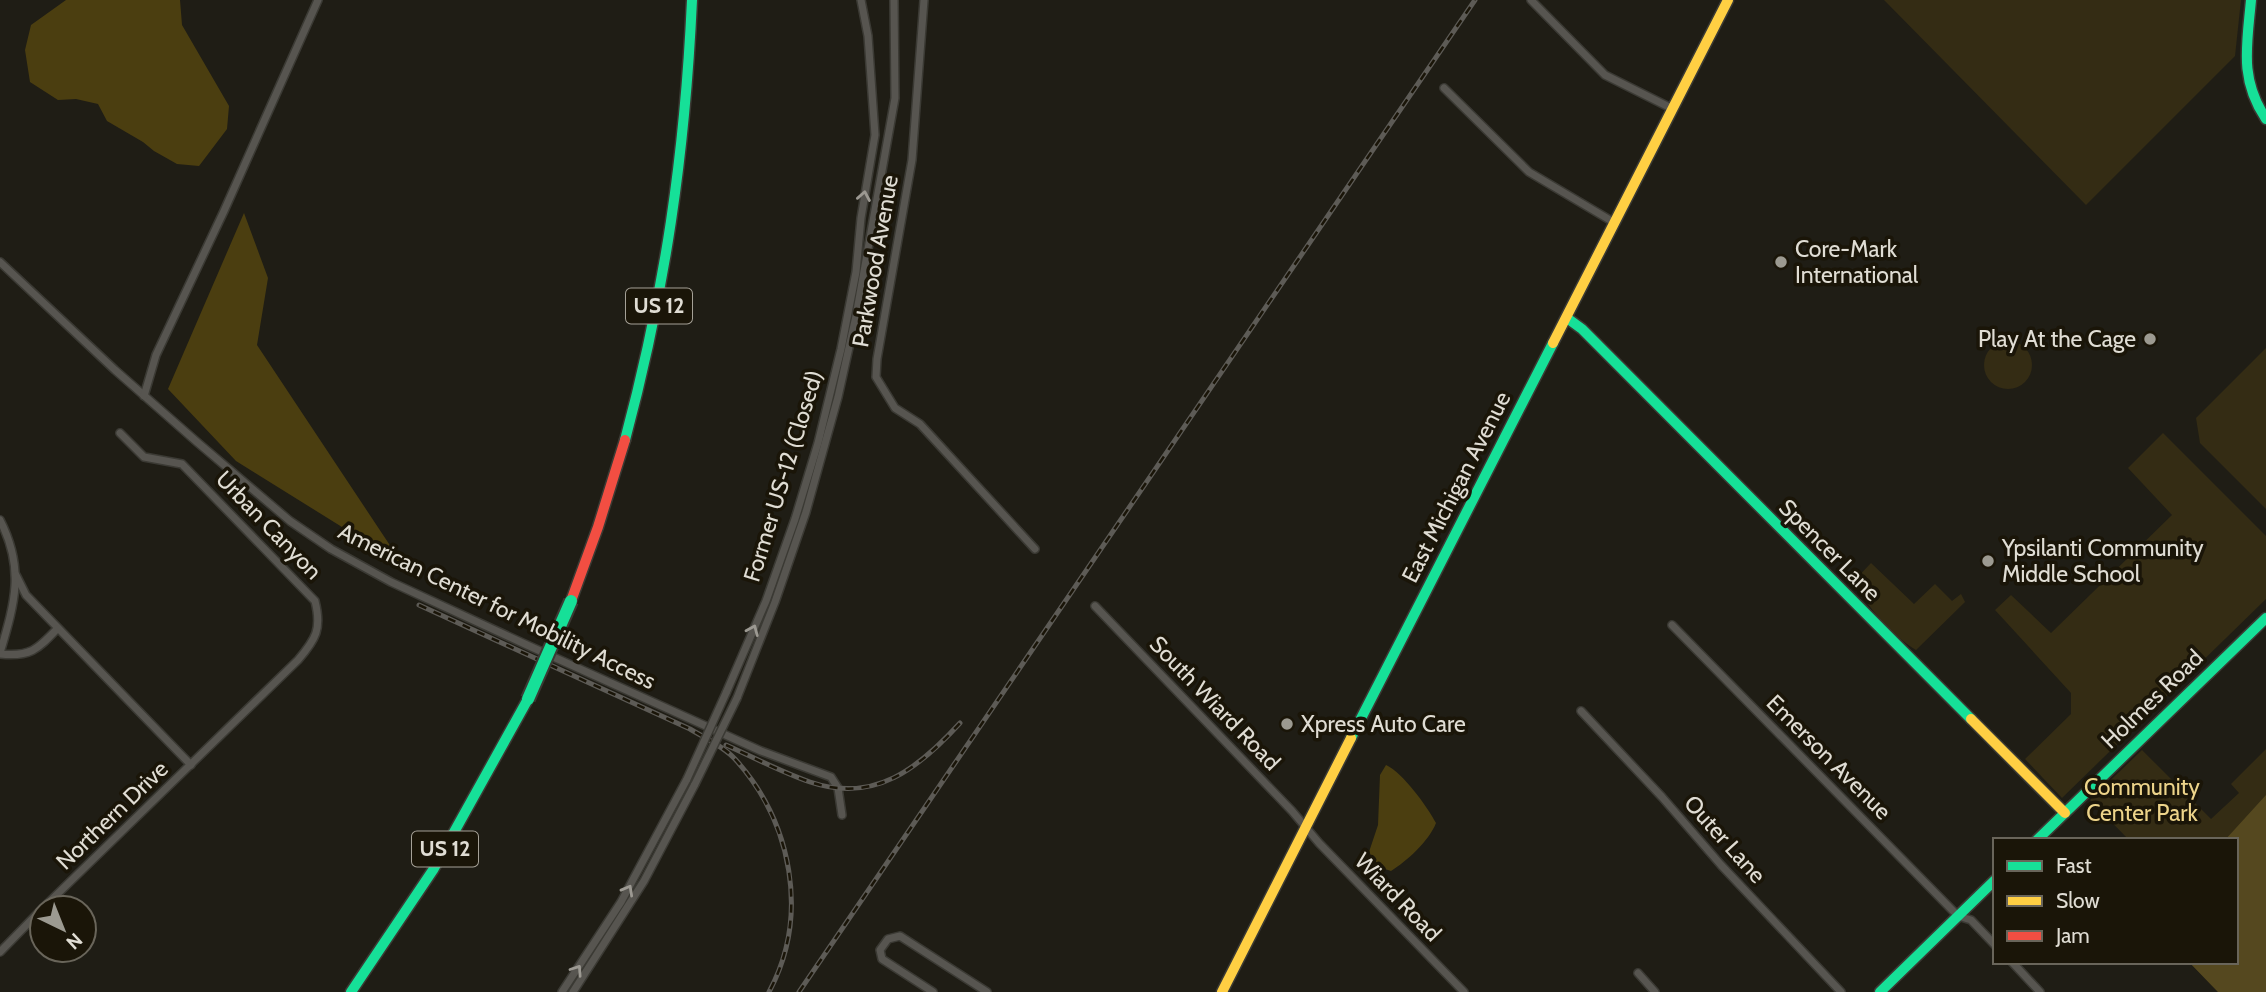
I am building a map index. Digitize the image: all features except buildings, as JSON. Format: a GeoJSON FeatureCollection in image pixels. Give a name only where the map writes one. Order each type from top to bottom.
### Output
{"type":"FeatureCollection","features":[{"type":"Feature","properties":{"kind":"main road","name":"US 12"},"geometry":{"type":"LineString","coordinates":[[351,992],[433,870],[528,699],[571,601],[596,535],[625,444],[647,363],[661,297],[685,132],[692,0]]}},
{"type":"Feature","properties":{"kind":"main road","name":"East Michigan Avenue"},"geometry":{"type":"LineString","coordinates":[[1222,992],[1728,0]]}},
{"type":"Feature","properties":{"kind":"main road"},"geometry":{"type":"LineString","coordinates":[[2251,0],[2245,68],[2252,99],[2266,118]]}},
{"type":"Feature","properties":{"kind":"main road","name":"Spencer Lane"},"geometry":{"type":"LineString","coordinates":[[1567,318],[2065,813]]}},
{"type":"Feature","properties":{"kind":"main road","name":"Holmes Road"},"geometry":{"type":"LineString","coordinates":[[2039,838],[2266,618]]}},
{"type":"Feature","properties":{"kind":"main road"},"geometry":{"type":"LineString","coordinates":[[1880,992],[1993,882]]}},
{"type":"Feature","properties":{"kind":"street"},"geometry":{"type":"LineString","coordinates":[[144,396],[156,355],[318,0]]}},
{"type":"Feature","properties":{"kind":"street","name":"Former US-12 (Closed)"},"geometry":{"type":"LineString","coordinates":[[562,992],[621,901],[687,779],[766,601],[818,443],[841,349],[857,264],[861,218],[875,135],[868,36],[861,0]]}},
{"type":"Feature","properties":{"kind":"street"},"geometry":{"type":"LineString","coordinates":[[573,992],[644,881],[695,785],[737,698],[775,602],[806,512],[847,357],[895,98],[894,0]]}},
{"type":"Feature","properties":{"kind":"street","name":"Parkwood Avenue"},"geometry":{"type":"LineString","coordinates":[[924,0],[912,160],[876,377],[895,408],[920,424],[1035,549]]}},
{"type":"Feature","properties":{"kind":"street"},"geometry":{"type":"LineString","coordinates":[[1531,0],[1605,75],[1673,109]]}},
{"type":"Feature","properties":{"kind":"street"},"geometry":{"type":"LineString","coordinates":[[1444,88],[1529,172],[1615,223]]}},
{"type":"Feature","properties":{"kind":"street","name":"American Center for Mobility Access"},"geometry":{"type":"LineString","coordinates":[[0,262],[144,396],[290,521],[331,549],[391,582],[527,645],[761,751],[831,777],[838,788],[842,815]]}},
{"type":"Feature","properties":{"kind":"street","name":"Urban Canyon"},"geometry":{"type":"LineString","coordinates":[[120,433],[144,457],[182,464],[315,601],[318,614],[314,641],[191,765]]}},
{"type":"Feature","properties":{"kind":"street"},"geometry":{"type":"LineString","coordinates":[[0,520],[10,538],[16,562],[15,599],[0,653],[18,656],[32,652],[57,629]]}},
{"type":"Feature","properties":{"kind":"street","name":"Northern Drive"},"geometry":{"type":"LineString","coordinates":[[16,575],[26,595],[57,629],[191,765],[57,894]]}},
{"type":"Feature","properties":{"kind":"street","name":"South Wiard Road"},"geometry":{"type":"LineString","coordinates":[[1096,606],[1293,811],[1305,828]]}},
{"type":"Feature","properties":{"kind":"street","name":"Emerson Avenue"},"geometry":{"type":"LineString","coordinates":[[1672,625],[1958,916],[1970,920],[1993,943]]}},
{"type":"Feature","properties":{"kind":"street","name":"Outer Lane"},"geometry":{"type":"LineString","coordinates":[[1581,711],[1841,992]]}},
{"type":"Feature","properties":{"kind":"street","name":"Wiard Road"},"geometry":{"type":"LineString","coordinates":[[1305,828],[1464,992]]}},
{"type":"Feature","properties":{"kind":"street","name":"Northern Drive"},"geometry":{"type":"LineString","coordinates":[[0,950],[28,922]]}},
{"type":"Feature","properties":{"kind":"street"},"geometry":{"type":"LineString","coordinates":[[933,992],[883,959],[880,950],[888,939],[900,936],[987,992]]}},
{"type":"Feature","properties":{"kind":"street"},"geometry":{"type":"LineString","coordinates":[[2014,964],[2040,992]]}},
{"type":"Feature","properties":{"kind":"street"},"geometry":{"type":"LineString","coordinates":[[1638,973],[1655,992]]}},
{"type":"Feature","properties":{"kind":"green space"},"geometry":{"type":"Polygon","coordinates":[[[1884,0],[2241,0],[2235,56],[2086,205],[1884,0]]]}},
{"type":"Feature","properties":{"kind":"green space"},"geometry":{"type":"Polygon","coordinates":[[[2008,341],[2025,348],[2032,365],[2025,382],[2008,389],[1991,382],[1984,365],[1991,348],[2008,341]]]}},
{"type":"Feature","properties":{"kind":"green space"},"geometry":{"type":"Polygon","coordinates":[[[2266,348],[2266,509],[2200,443],[2196,418],[2266,348]]]}},
{"type":"Feature","properties":{"kind":"green space"},"geometry":{"type":"Polygon","coordinates":[[[2163,433],[2266,536],[2266,599],[2062,798],[2025,759],[2071,714],[2071,693],[1995,610],[2011,595],[2051,633],[2172,515],[2128,468],[2163,433]]]}},
{"type":"Feature","properties":{"kind":"green space"},"geometry":{"type":"Polygon","coordinates":[[[1871,563],[1914,604],[1935,584],[1952,601],[1961,594],[1965,602],[1916,650],[1881,620],[1854,581],[1871,563]]]}},
{"type":"Feature","properties":{"kind":"green space","name":"Community Center Park"},"geometry":{"type":"Polygon","coordinates":[[[2266,749],[2266,992],[2218,992],[2191,964],[2238,964],[2238,838],[2127,838],[2090,800],[2142,750],[2211,819],[2239,793],[2231,784],[2266,749]]]}},
{"type":"Feature","properties":{"kind":"shaded area"},"geometry":{"type":"Polygon","coordinates":[[[66,0],[180,0],[182,25],[229,106],[227,129],[199,166],[177,164],[154,151],[107,121],[98,104],[76,99],[58,100],[30,82],[25,50],[31,25],[66,0]]]}},
{"type":"Feature","properties":{"kind":"shaded area"},"geometry":{"type":"Polygon","coordinates":[[[244,213],[268,278],[257,345],[403,565],[236,461],[168,389],[244,213]]]}},
{"type":"Feature","properties":{"kind":"shaded area"},"geometry":{"type":"Polygon","coordinates":[[[1386,765],[1407,782],[1436,823],[1417,850],[1391,871],[1379,867],[1369,852],[1378,825],[1380,775],[1386,765]]]}},
{"type":"Feature","properties":{"kind":"shaded area"},"geometry":{"type":"Polygon","coordinates":[[[2266,795],[2266,992],[2218,992],[2191,964],[2238,964],[2238,838],[2227,838],[2266,795]]]}},
{"type":"Feature","properties":{"kind":"railway"},"geometry":{"type":"LineString","coordinates":[[799,992],[1475,0]]}},
{"type":"Feature","properties":{"kind":"railway"},"geometry":{"type":"LineString","coordinates":[[419,605],[690,729],[735,759],[755,784],[770,811],[782,840],[789,871],[789,932],[782,963],[769,992]]}},
{"type":"Feature","properties":{"kind":"railway"},"geometry":{"type":"LineString","coordinates":[[726,745],[810,782],[833,788],[855,788],[875,785],[912,767],[960,723]]}},
{"type":"Feature","properties":{"kind":"traffic: fast"},"geometry":{"type":"LineString","coordinates":[[625,440],[651,330],[671,222],[684,113],[692,0]]}},
{"type":"Feature","properties":{"kind":"traffic: fast"},"geometry":{"type":"LineString","coordinates":[[2251,0],[2247,47],[2248,76],[2257,104],[2266,119]]}},
{"type":"Feature","properties":{"kind":"traffic: fast"},"geometry":{"type":"LineString","coordinates":[[1567,318],[1582,329],[1971,719]]}},
{"type":"Feature","properties":{"kind":"traffic: fast"},"geometry":{"type":"LineString","coordinates":[[1351,738],[1553,343]]}},
{"type":"Feature","properties":{"kind":"traffic: fast"},"geometry":{"type":"LineString","coordinates":[[528,699],[571,601]]}},
{"type":"Feature","properties":{"kind":"traffic: fast"},"geometry":{"type":"LineString","coordinates":[[2039,838],[2266,618]]}},
{"type":"Feature","properties":{"kind":"traffic: fast"},"geometry":{"type":"LineString","coordinates":[[351,992],[433,870],[528,699]]}},
{"type":"Feature","properties":{"kind":"traffic: fast"},"geometry":{"type":"LineString","coordinates":[[1880,992],[1993,882]]}},
{"type":"Feature","properties":{"kind":"traffic: slow"},"geometry":{"type":"LineString","coordinates":[[1553,343],[1728,0]]}},
{"type":"Feature","properties":{"kind":"traffic: slow"},"geometry":{"type":"LineString","coordinates":[[1971,719],[2065,813]]}},
{"type":"Feature","properties":{"kind":"traffic: slow"},"geometry":{"type":"LineString","coordinates":[[1222,992],[1351,738]]}},
{"type":"Feature","properties":{"kind":"traffic: jam"},"geometry":{"type":"LineString","coordinates":[[571,601],[625,440]]}},
{"type":"Feature","properties":{"kind":"place","name":"Core-Mark International"},"geometry":{"type":"Point","coordinates":[1781,262]}},
{"type":"Feature","properties":{"kind":"place","name":"Play At the Cage"},"geometry":{"type":"Point","coordinates":[2150,339]}},
{"type":"Feature","properties":{"kind":"place","name":"Ypsilanti Community Middle School"},"geometry":{"type":"Point","coordinates":[1988,561]}},
{"type":"Feature","properties":{"kind":"place","name":"Xpress Auto Care"},"geometry":{"type":"Point","coordinates":[1287,724]}}]}
